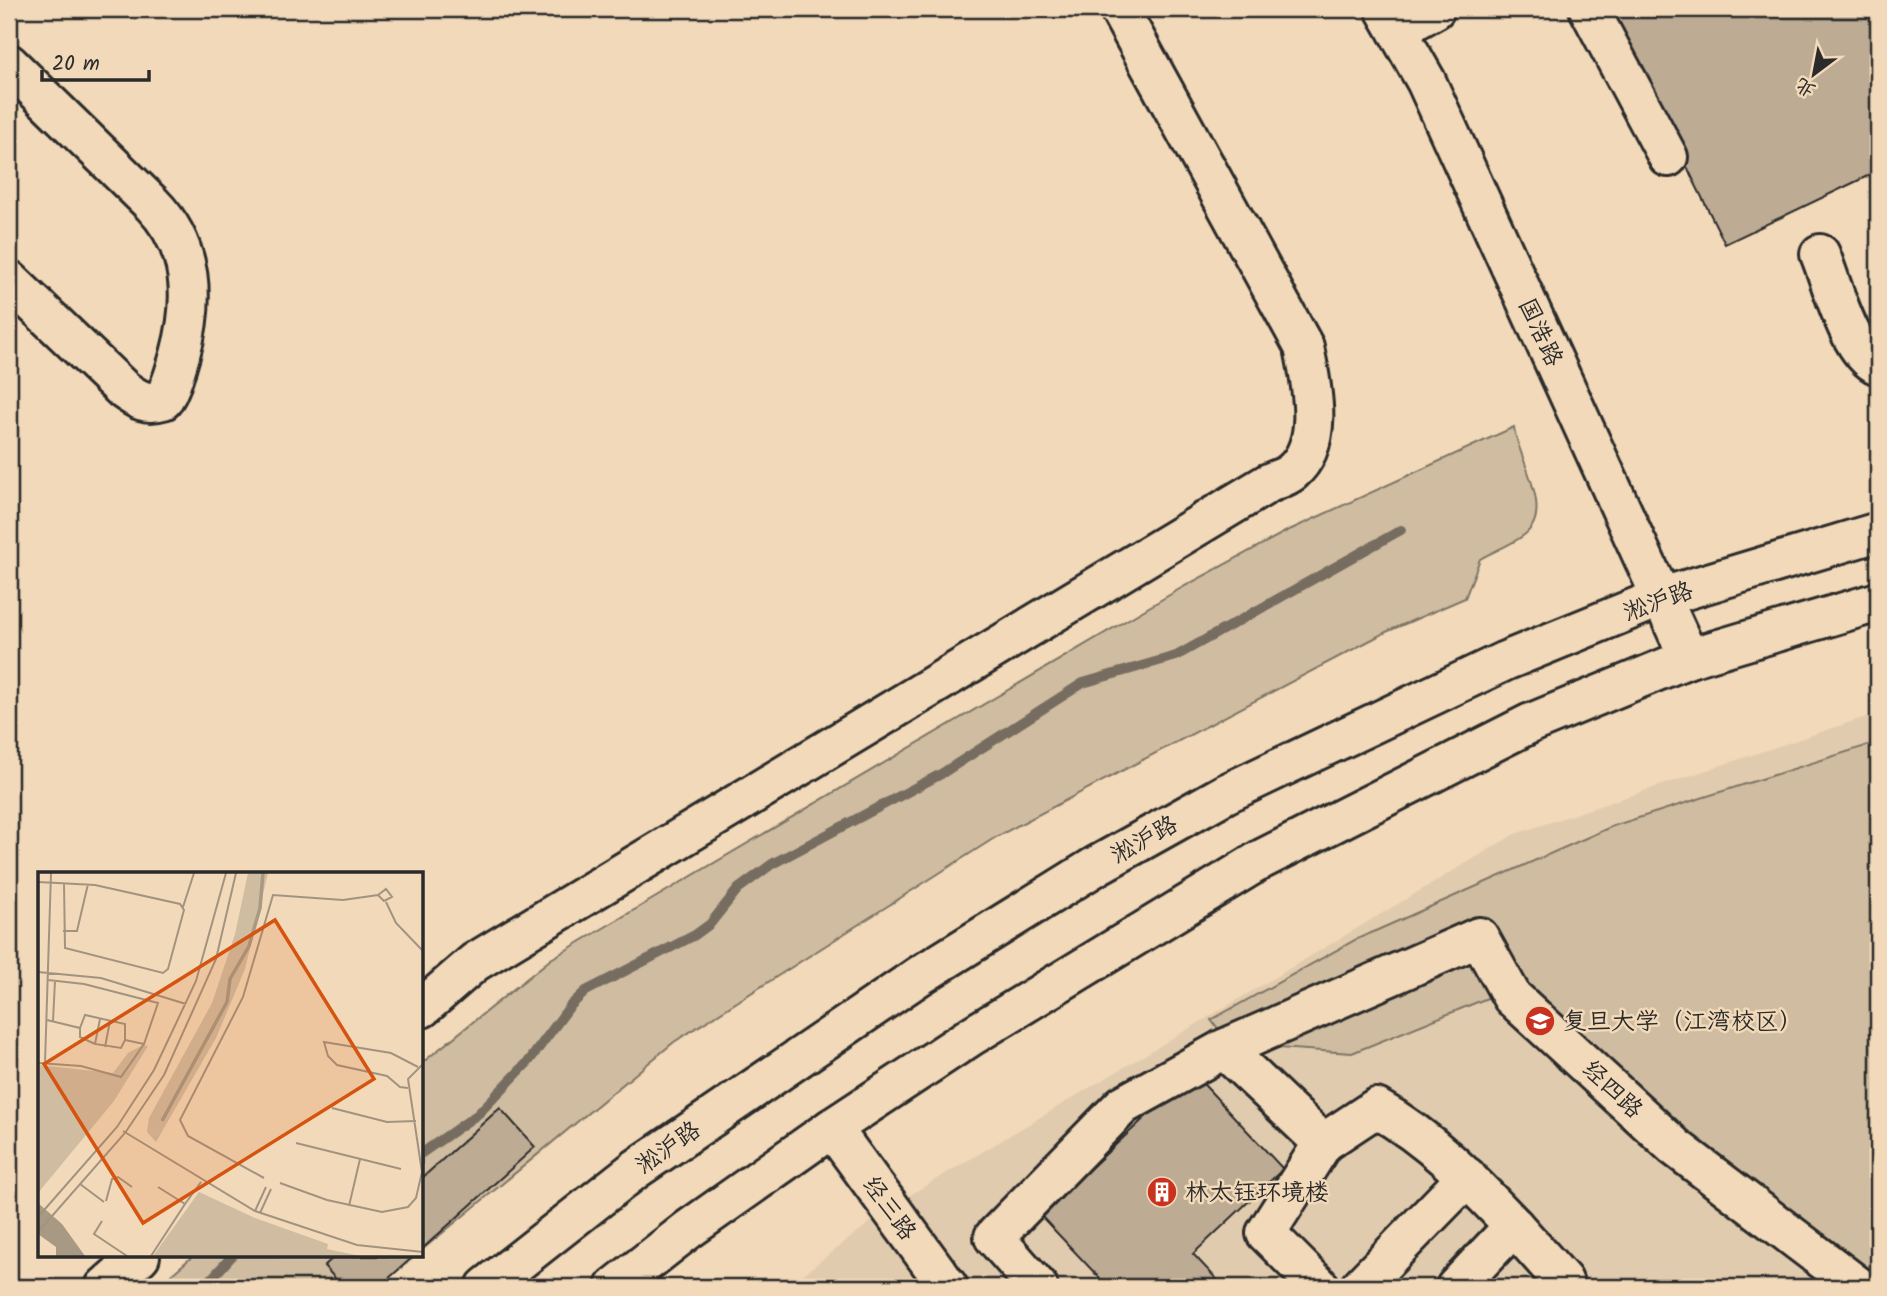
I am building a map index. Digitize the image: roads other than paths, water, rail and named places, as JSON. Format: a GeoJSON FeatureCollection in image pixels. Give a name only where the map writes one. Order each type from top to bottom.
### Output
{"type":"FeatureCollection","features":[{"type":"Feature","properties":{"kind":"main road"},"geometry":{"type":"LineString","coordinates":[[424,1006],[475,962],[1267,484],[1292,472],[1305,455],[1313,426],[1312,390],[1304,347],[1119,9]]}},
{"type":"Feature","properties":{"kind":"main road"},"geometry":{"type":"LineString","coordinates":[[1391,19],[1435,9]]}},
{"type":"Feature","properties":{"kind":"main road"},"geometry":{"type":"LineString","coordinates":[[1589,9],[1668,157]]}},
{"type":"Feature","properties":{"kind":"main road","name":"国浩路"},"geometry":{"type":"LineString","coordinates":[[1391,19],[1426,81],[1689,658]]}},
{"type":"Feature","properties":{"kind":"main road"},"geometry":{"type":"LineString","coordinates":[[9,64],[167,219],[177,236],[187,260],[190,305],[171,387],[163,400],[151,404],[124,390],[9,280]]}},
{"type":"Feature","properties":{"kind":"main road"},"geometry":{"type":"LineString","coordinates":[[1820,254],[1852,335],[1867,360],[1878,365]]}},
{"type":"Feature","properties":{"kind":"main road","name":"淞沪路"},"geometry":{"type":"LineString","coordinates":[[486,1287],[636,1169],[919,976],[1096,866],[1237,788],[1505,661],[1662,597],[1878,532]]}},
{"type":"Feature","properties":{"kind":"main road"},"geometry":{"type":"LineString","coordinates":[[615,1287],[689,1229],[832,1128],[973,1035],[1262,859],[1531,723],[1689,658],[1878,601]]}},
{"type":"Feature","properties":{"kind":"main road","name":"经四路"},"geometry":{"type":"LineString","coordinates":[[1224,1049],[1479,937],[1512,997],[1675,1147],[1858,1287]]}},
{"type":"Feature","properties":{"kind":"main road"},"geometry":{"type":"LineString","coordinates":[[1038,1287],[994,1237],[1123,1105],[1224,1049],[1323,1143]]}},
{"type":"Feature","properties":{"kind":"main road"},"geometry":{"type":"LineString","coordinates":[[1320,1287],[1266,1233],[1323,1143],[1376,1108],[1412,1129],[1467,1177],[1514,1226],[1563,1281],[1565,1287]]}},
{"type":"Feature","properties":{"kind":"main road","name":"经三路"},"geometry":{"type":"LineString","coordinates":[[832,1128],[948,1287]]}},
{"type":"Feature","properties":{"kind":"main road"},"geometry":{"type":"LineString","coordinates":[[1360,1287],[1467,1177]]}},
{"type":"Feature","properties":{"kind":"main road"},"geometry":{"type":"LineString","coordinates":[[1455,1287],[1514,1226]]}},
{"type":"Feature","properties":{"kind":"main road"},"geometry":{"type":"LineString","coordinates":[[105,1287],[138,1258]]}},
{"type":"Feature","properties":{"kind":"waterway"},"geometry":{"type":"LineString","coordinates":[[424,1152],[478,1114],[529,1061],[570,1006],[586,991],[695,935],[710,924],[738,889],[772,864],[941,774],[1083,683],[1176,656],[1401,530]]}},
{"type":"Feature","properties":{"kind":"waterway"},"geometry":{"type":"LineString","coordinates":[[204,1287],[230,1258]]}},
{"type":"Feature","properties":{"kind":"place","name":"复旦大学（江湾校区）"},"geometry":{"type":"Point","coordinates":[1540,1021]}},
{"type":"Feature","properties":{"kind":"place","name":"林太钰环境楼"},"geometry":{"type":"Point","coordinates":[1162,1192]}}]}
